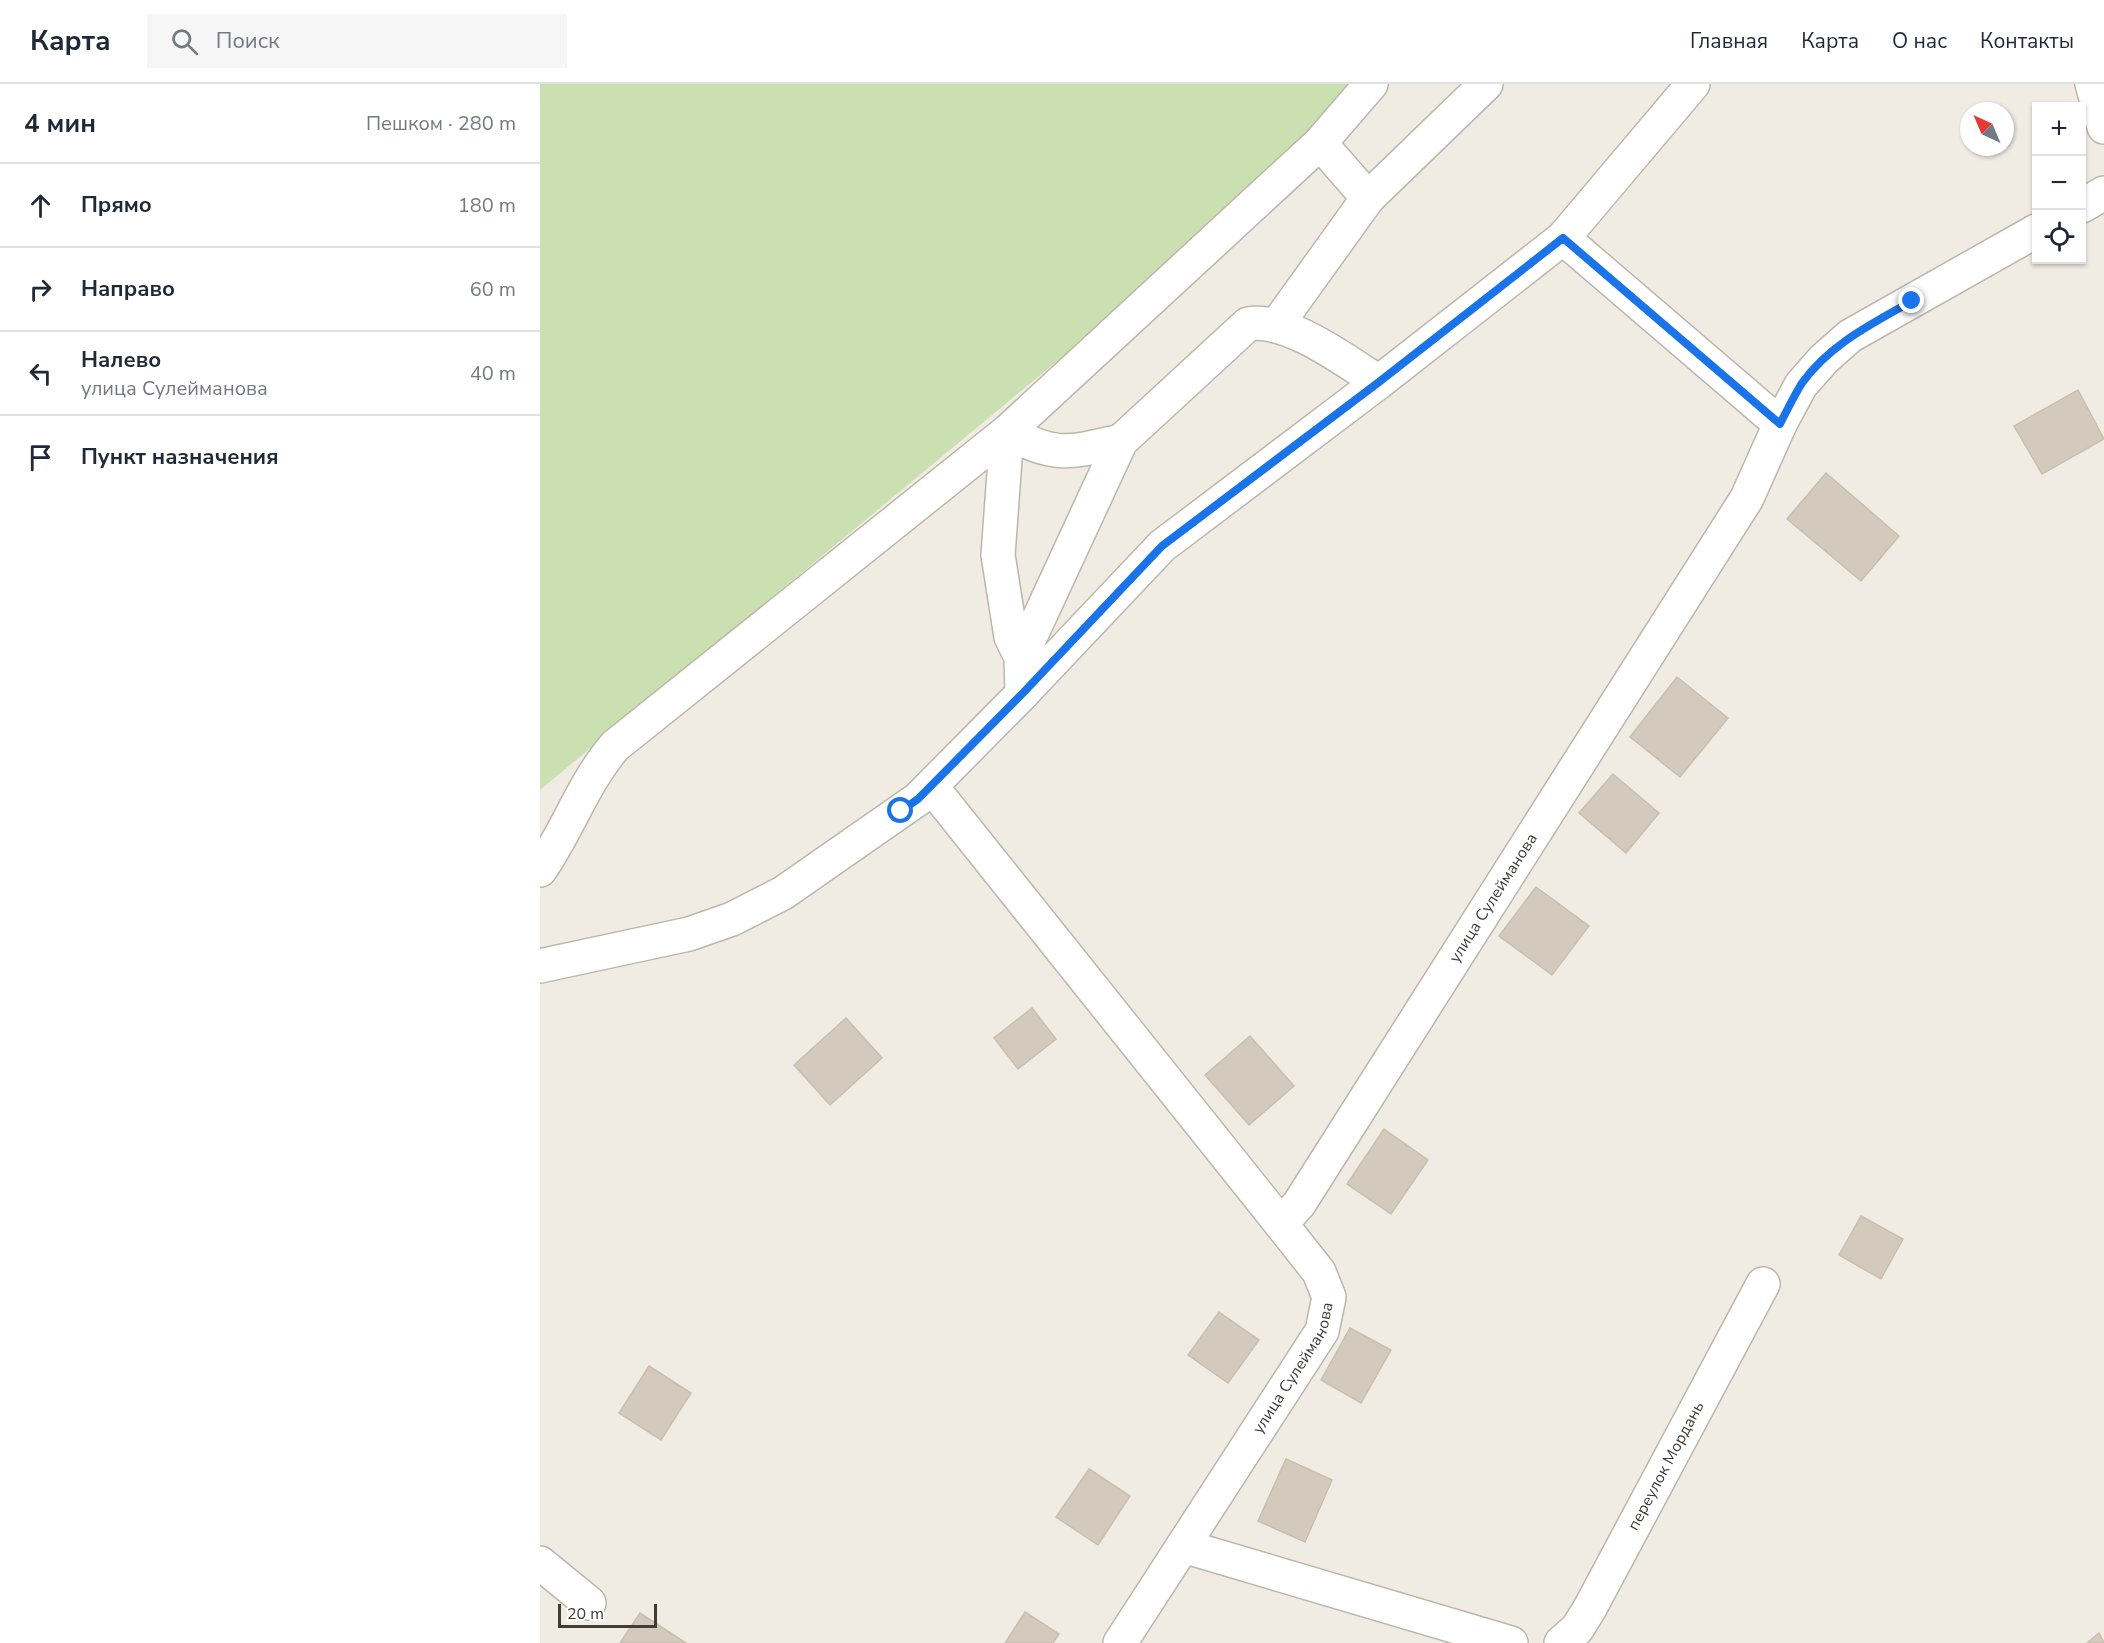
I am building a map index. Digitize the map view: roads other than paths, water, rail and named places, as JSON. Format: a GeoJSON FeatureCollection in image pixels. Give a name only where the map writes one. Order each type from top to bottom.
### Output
{"type":"FeatureCollection","features":[{"type":"Feature","properties":{"kind":"street"},"geometry":{"type":"LineString","coordinates":[[540,870],[556,847],[587,783],[615,746],[1007,432],[1320,143],[1371,84]]}},
{"type":"Feature","properties":{"kind":"street"},"geometry":{"type":"LineString","coordinates":[[1276,326],[1368,198],[1486,84]]}},
{"type":"Feature","properties":{"kind":"street"},"geometry":{"type":"LineString","coordinates":[[540,966],[689,934],[732,919],[783,893],[918,799],[1022,694],[1162,546],[1379,382],[1563,238],[1693,84]]}},
{"type":"Feature","properties":{"kind":"street"},"geometry":{"type":"LineString","coordinates":[[2092,84],[2104,127]]}},
{"type":"Feature","properties":{"kind":"street"},"geometry":{"type":"LineString","coordinates":[[1320,143],[1368,198]]}},
{"type":"Feature","properties":{"kind":"street"},"geometry":{"type":"LineString","coordinates":[[2086,204],[2104,193]]}},
{"type":"Feature","properties":{"kind":"street","name":"улица Сулейманова"},"geometry":{"type":"LineString","coordinates":[[1120,1643],[1322,1331],[1329,1297],[1319,1272],[1281,1224],[1311,1184],[1747,498],[1780,424],[1812,370],[1850,336],[2032,234]]}},
{"type":"Feature","properties":{"kind":"street"},"geometry":{"type":"LineString","coordinates":[[1563,238],[1780,424]]}},
{"type":"Feature","properties":{"kind":"street"},"geometry":{"type":"LineString","coordinates":[[1021,657],[1121,441],[1248,324],[1262,322],[1312,341],[1379,382]]}},
{"type":"Feature","properties":{"kind":"street"},"geometry":{"type":"LineString","coordinates":[[1007,432],[1031,444],[1056,452],[1081,450],[1121,441]]}},
{"type":"Feature","properties":{"kind":"street"},"geometry":{"type":"LineString","coordinates":[[1007,432],[998,555],[1011,637],[1021,657],[1022,694]]}},
{"type":"Feature","properties":{"kind":"street"},"geometry":{"type":"LineString","coordinates":[[931,786],[1281,1224]]}},
{"type":"Feature","properties":{"kind":"street","name":"переулок Мордань"},"geometry":{"type":"LineString","coordinates":[[1561,1643],[1577,1629],[1590,1608],[1762,1284]]}},
{"type":"Feature","properties":{"kind":"street"},"geometry":{"type":"LineString","coordinates":[[1183,1546],[1511,1643]]}},
{"type":"Feature","properties":{"kind":"street"},"geometry":{"type":"LineString","coordinates":[[540,1563],[589,1603]]}}]}
